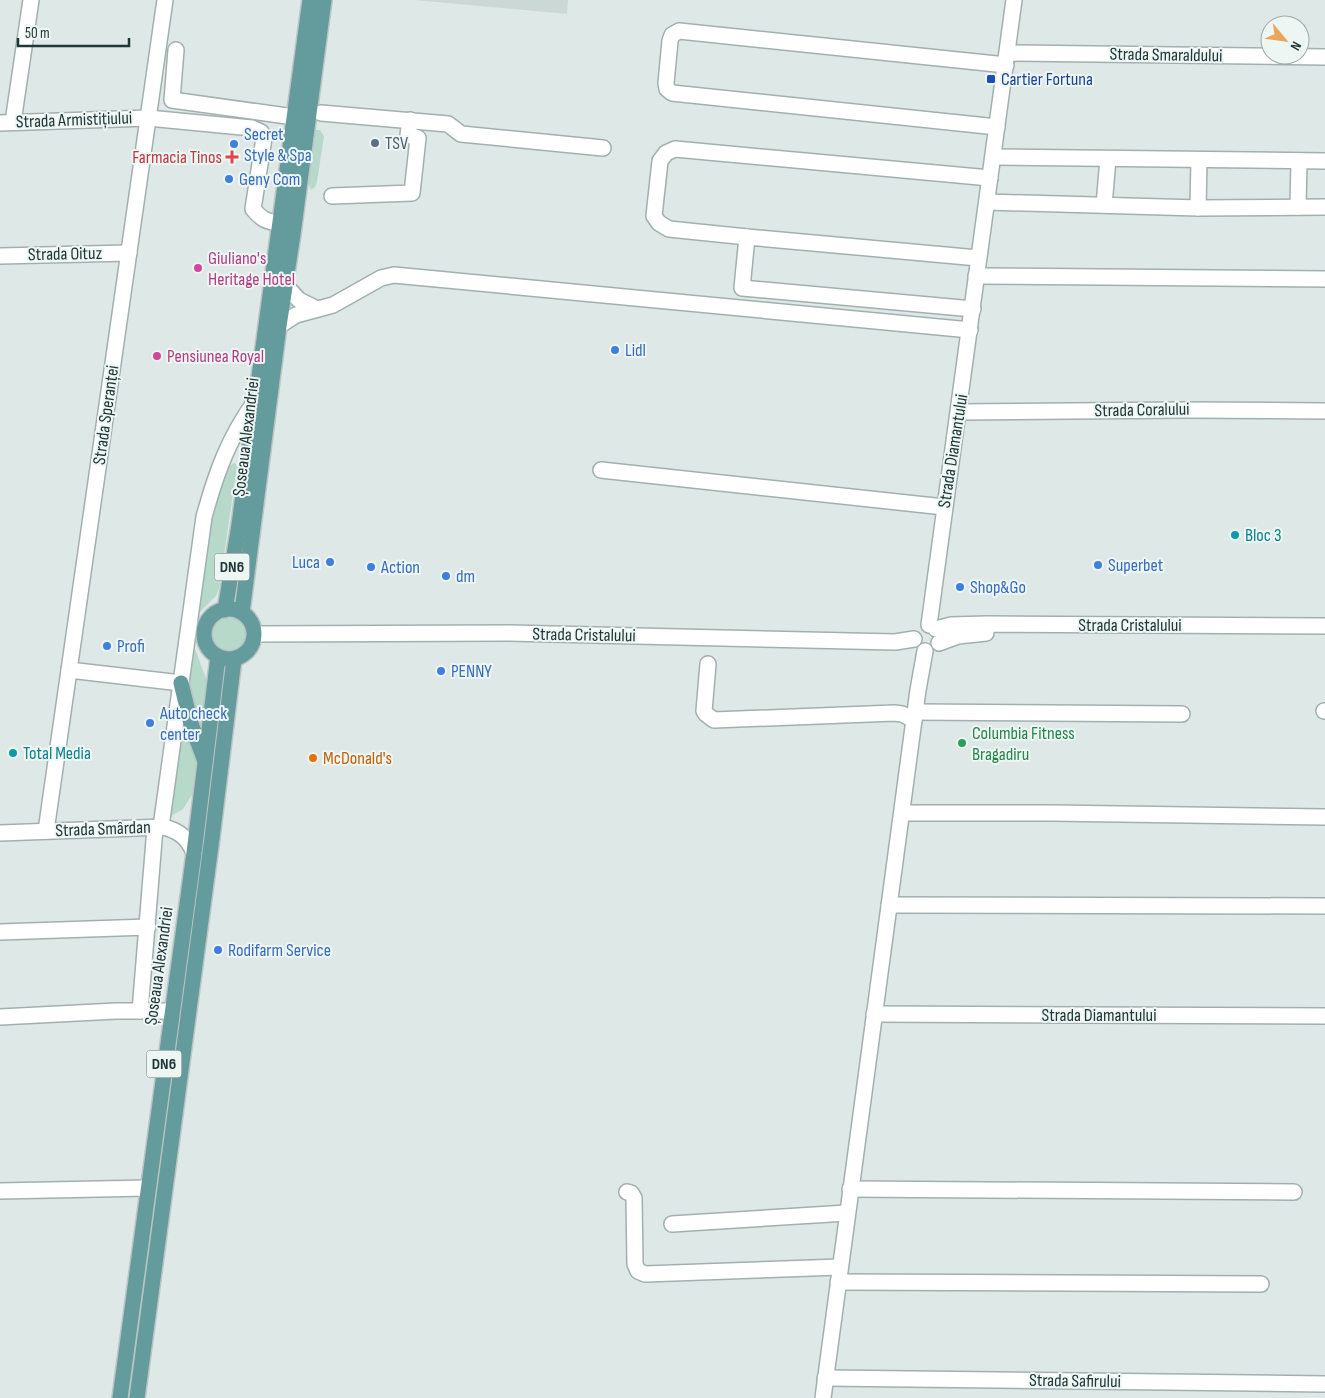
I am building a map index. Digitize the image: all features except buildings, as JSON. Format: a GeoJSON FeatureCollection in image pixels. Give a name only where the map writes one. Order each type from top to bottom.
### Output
{"type":"FeatureCollection","features":[{"type":"Feature","properties":{"kind":"main road","name":"Șoseaua Alexandriei"},"geometry":{"type":"LineString","coordinates":[[225,610],[239,525],[280,223],[288,116],[310,0]]}},
{"type":"Feature","properties":{"kind":"main road","name":"Șoseaua Alexandriei"},"geometry":{"type":"LineString","coordinates":[[242,612],[324,0]]}},
{"type":"Feature","properties":{"kind":"main road"},"geometry":{"type":"LineString","coordinates":[[225,610],[242,612],[252,623],[254,634],[250,648],[245,654],[234,659],[218,657],[206,644],[204,632],[209,620],[225,610]]}},
{"type":"Feature","properties":{"kind":"main road","name":"Șoseaua Alexandriei"},"geometry":{"type":"LineString","coordinates":[[120,1398],[194,853],[218,657]]}},
{"type":"Feature","properties":{"kind":"main road","name":"Șoseaua Alexandriei"},"geometry":{"type":"LineString","coordinates":[[137,1398],[234,659]]}},
{"type":"Feature","properties":{"kind":"main road"},"geometry":{"type":"LineString","coordinates":[[181,684],[194,733],[206,762]]}},
{"type":"Feature","properties":{"kind":"street"},"geometry":{"type":"LineString","coordinates":[[6,123],[31,0]]}},
{"type":"Feature","properties":{"kind":"street","name":"Strada Speranței"},"geometry":{"type":"LineString","coordinates":[[46,831],[165,0]]}},
{"type":"Feature","properties":{"kind":"street","name":"Strada Diamantului"},"geometry":{"type":"LineString","coordinates":[[935,633],[944,507],[959,412],[978,258],[1014,0]]}},
{"type":"Feature","properties":{"kind":"street","name":"Strada Smaraldului"},"geometry":{"type":"LineString","coordinates":[[997,127],[672,93],[667,89],[666,83],[670,41],[672,35],[679,31],[1007,59],[1325,57]]}},
{"type":"Feature","properties":{"kind":"street"},"geometry":{"type":"LineString","coordinates":[[176,50],[171,99],[173,101],[288,116]]}},
{"type":"Feature","properties":{"kind":"street"},"geometry":{"type":"LineString","coordinates":[[321,113],[448,124],[461,134],[603,148]]}},
{"type":"Feature","properties":{"kind":"street"},"geometry":{"type":"LineString","coordinates":[[280,223],[267,222],[258,216],[253,209],[264,138],[261,132],[288,116]]}},
{"type":"Feature","properties":{"kind":"street","name":"Strada Armistițiului"},"geometry":{"type":"LineString","coordinates":[[6,123],[148,118],[252,128],[261,132]]}},
{"type":"Feature","properties":{"kind":"street"},"geometry":{"type":"LineString","coordinates":[[332,196],[412,193],[418,138],[408,135],[410,120]]}},
{"type":"Feature","properties":{"kind":"street"},"geometry":{"type":"LineString","coordinates":[[978,258],[669,229],[659,223],[654,216],[660,161],[666,153],[675,149],[990,178]]}},
{"type":"Feature","properties":{"kind":"street"},"geometry":{"type":"LineString","coordinates":[[993,157],[1325,161]]}},
{"type":"Feature","properties":{"kind":"street"},"geometry":{"type":"LineString","coordinates":[[1104,205],[1108,159]]}},
{"type":"Feature","properties":{"kind":"street"},"geometry":{"type":"LineString","coordinates":[[1198,208],[1199,160]]}},
{"type":"Feature","properties":{"kind":"street"},"geometry":{"type":"LineString","coordinates":[[1298,208],[1299,161]]}},
{"type":"Feature","properties":{"kind":"street"},"geometry":{"type":"LineString","coordinates":[[986,202],[1198,208],[1325,207]]}},
{"type":"Feature","properties":{"kind":"street"},"geometry":{"type":"LineString","coordinates":[[747,237],[742,288],[973,309]]}},
{"type":"Feature","properties":{"kind":"street","name":"Strada Oituz"},"geometry":{"type":"LineString","coordinates":[[0,256],[129,252]]}},
{"type":"Feature","properties":{"kind":"street"},"geometry":{"type":"LineString","coordinates":[[279,326],[296,315],[333,305],[381,278],[394,275],[970,330]]}},
{"type":"Feature","properties":{"kind":"street"},"geometry":{"type":"LineString","coordinates":[[976,276],[1325,279]]}},
{"type":"Feature","properties":{"kind":"street"},"geometry":{"type":"LineString","coordinates":[[285,285],[299,300],[317,309]]}},
{"type":"Feature","properties":{"kind":"street"},"geometry":{"type":"LineString","coordinates":[[140,1011],[160,827],[204,517],[216,473],[232,438],[256,400]]}},
{"type":"Feature","properties":{"kind":"street","name":"Strada Coralului"},"geometry":{"type":"LineString","coordinates":[[959,412],[1325,411]]}},
{"type":"Feature","properties":{"kind":"street"},"geometry":{"type":"LineString","coordinates":[[601,470],[944,507]]}},
{"type":"Feature","properties":{"kind":"street","name":"Strada Cristalului"},"geometry":{"type":"LineString","coordinates":[[935,633],[957,624],[1325,634]]}},
{"type":"Feature","properties":{"kind":"street","name":"Strada Cristalului"},"geometry":{"type":"LineString","coordinates":[[1163,629],[1325,626]]}},
{"type":"Feature","properties":{"kind":"street"},"geometry":{"type":"LineString","coordinates":[[918,629],[935,633],[933,650],[925,651],[918,648],[914,639],[918,629]]}},
{"type":"Feature","properties":{"kind":"street","name":"Strada Cristalului"},"geometry":{"type":"LineString","coordinates":[[254,634],[509,633],[895,642],[914,639]]}},
{"type":"Feature","properties":{"kind":"street"},"geometry":{"type":"LineString","coordinates":[[823,1398],[914,716],[925,651]]}},
{"type":"Feature","properties":{"kind":"street"},"geometry":{"type":"LineString","coordinates":[[708,664],[704,711],[714,720],[894,713],[914,716],[1182,714]]}},
{"type":"Feature","properties":{"kind":"street"},"geometry":{"type":"LineString","coordinates":[[69,670],[181,684]]}},
{"type":"Feature","properties":{"kind":"street"},"geometry":{"type":"LineString","coordinates":[[902,813],[1325,817]]}},
{"type":"Feature","properties":{"kind":"street","name":"Strada Smârdan"},"geometry":{"type":"LineString","coordinates":[[0,833],[160,827],[182,834],[194,853]]}},
{"type":"Feature","properties":{"kind":"street"},"geometry":{"type":"LineString","coordinates":[[889,905],[1325,906]]}},
{"type":"Feature","properties":{"kind":"street"},"geometry":{"type":"LineString","coordinates":[[0,932],[148,927]]}},
{"type":"Feature","properties":{"kind":"street"},"geometry":{"type":"LineString","coordinates":[[0,1017],[172,1011]]}},
{"type":"Feature","properties":{"kind":"street","name":"Strada Diamantului"},"geometry":{"type":"LineString","coordinates":[[874,1014],[1325,1016]]}},
{"type":"Feature","properties":{"kind":"street"},"geometry":{"type":"LineString","coordinates":[[0,1191],[148,1188]]}},
{"type":"Feature","properties":{"kind":"street"},"geometry":{"type":"LineString","coordinates":[[850,1189],[1294,1192]]}},
{"type":"Feature","properties":{"kind":"street"},"geometry":{"type":"LineString","coordinates":[[627,1192],[631,1193],[634,1198],[636,1264],[638,1271],[645,1274],[839,1274],[1261,1284]]}},
{"type":"Feature","properties":{"kind":"street"},"geometry":{"type":"LineString","coordinates":[[672,1224],[847,1213]]}},
{"type":"Feature","properties":{"kind":"street","name":"Strada Safirului"},"geometry":{"type":"LineString","coordinates":[[825,1378],[1325,1384]]}},
{"type":"Feature","properties":{"kind":"shaded area"},"geometry":{"type":"Polygon","coordinates":[[[414,0],[568,0],[567,14],[414,0]]]}},
{"type":"Feature","properties":{"kind":"green space"},"geometry":{"type":"Polygon","coordinates":[[[316,130],[320,130],[324,136],[317,182],[311,190],[307,181],[316,130]]]}},
{"type":"Feature","properties":{"kind":"green space"},"geometry":{"type":"Polygon","coordinates":[[[233,463],[237,467],[219,589],[216,596],[196,616],[213,512],[225,474],[233,463]]]}},
{"type":"Feature","properties":{"kind":"green space"},"geometry":{"type":"Polygon","coordinates":[[[229,618],[236,619],[241,623],[245,628],[245,642],[241,647],[236,651],[229,652],[222,651],[217,647],[213,642],[212,635],[213,628],[217,623],[222,619],[229,618]]]}},
{"type":"Feature","properties":{"kind":"green space"},"geometry":{"type":"Polygon","coordinates":[[[192,641],[207,685],[192,795],[183,809],[171,816],[170,815],[192,641]]]}},
{"type":"Feature","properties":{"kind":"place","name":"Cartier Fortuna"},"geometry":{"type":"Point","coordinates":[991,79]}},
{"type":"Feature","properties":{"kind":"place","name":"TSV"},"geometry":{"type":"Point","coordinates":[375,143]}},
{"type":"Feature","properties":{"kind":"place","name":"Secret Style & Spa"},"geometry":{"type":"Point","coordinates":[234,144]}},
{"type":"Feature","properties":{"kind":"place","name":"Farmacia Tinos"},"geometry":{"type":"Point","coordinates":[232,157]}},
{"type":"Feature","properties":{"kind":"place","name":"Geny Com"},"geometry":{"type":"Point","coordinates":[229,179]}},
{"type":"Feature","properties":{"kind":"place","name":"Giuliano's Heritage Hotel"},"geometry":{"type":"Point","coordinates":[198,268]}},
{"type":"Feature","properties":{"kind":"place","name":"Lidl"},"geometry":{"type":"Point","coordinates":[615,350]}},
{"type":"Feature","properties":{"kind":"place","name":"Pensiunea Royal"},"geometry":{"type":"Point","coordinates":[157,356]}},
{"type":"Feature","properties":{"kind":"place","name":"Bloc 3"},"geometry":{"type":"Point","coordinates":[1235,535]}},
{"type":"Feature","properties":{"kind":"place","name":"Luca"},"geometry":{"type":"Point","coordinates":[330,562]}},
{"type":"Feature","properties":{"kind":"place","name":"Superbet"},"geometry":{"type":"Point","coordinates":[1098,565]}},
{"type":"Feature","properties":{"kind":"place","name":"Action"},"geometry":{"type":"Point","coordinates":[371,567]}},
{"type":"Feature","properties":{"kind":"place","name":"dm"},"geometry":{"type":"Point","coordinates":[446,576]}},
{"type":"Feature","properties":{"kind":"place","name":"Shop&Go"},"geometry":{"type":"Point","coordinates":[960,587]}},
{"type":"Feature","properties":{"kind":"place","name":"Profi"},"geometry":{"type":"Point","coordinates":[107,646]}},
{"type":"Feature","properties":{"kind":"place","name":"PENNY"},"geometry":{"type":"Point","coordinates":[441,671]}},
{"type":"Feature","properties":{"kind":"place","name":"Auto check center"},"geometry":{"type":"Point","coordinates":[150,723]}},
{"type":"Feature","properties":{"kind":"place","name":"Columbia Fitness Bragadiru"},"geometry":{"type":"Point","coordinates":[962,743]}},
{"type":"Feature","properties":{"kind":"place","name":"Total Media"},"geometry":{"type":"Point","coordinates":[13,753]}},
{"type":"Feature","properties":{"kind":"place","name":"McDonald's"},"geometry":{"type":"Point","coordinates":[313,758]}},
{"type":"Feature","properties":{"kind":"place","name":"Rodifarm Service"},"geometry":{"type":"Point","coordinates":[218,950]}}]}
